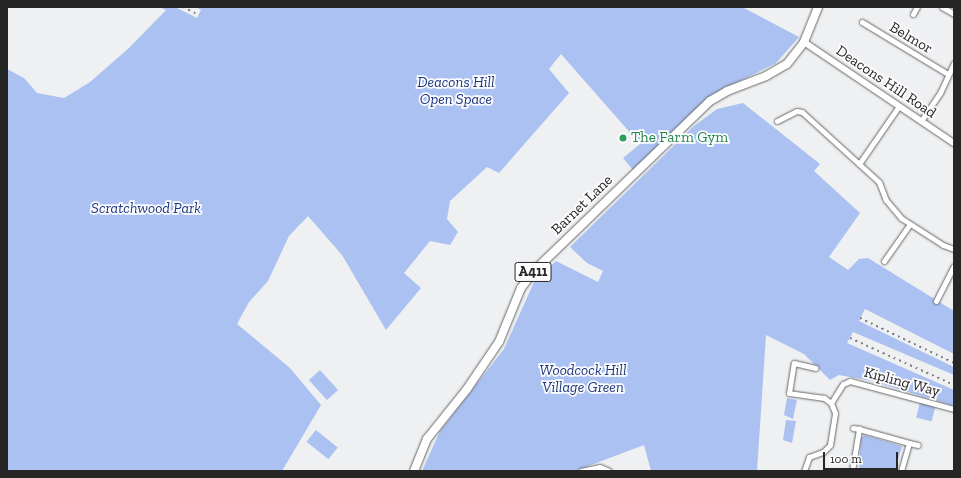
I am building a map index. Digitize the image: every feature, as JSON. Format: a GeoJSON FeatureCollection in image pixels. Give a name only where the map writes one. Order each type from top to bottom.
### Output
{"type":"FeatureCollection","features":[{"type":"Feature","properties":{"kind":"main road","name":"Barnet Lane"},"geometry":{"type":"LineString","coordinates":[[414,471],[427,439],[467,389],[499,342],[521,288],[535,270],[710,101],[727,91],[777,71],[794,56],[804,42],[818,7]]}},
{"type":"Feature","properties":{"kind":"street"},"geometry":{"type":"LineString","coordinates":[[913,14],[917,7]]}},
{"type":"Feature","properties":{"kind":"street"},"geometry":{"type":"LineString","coordinates":[[942,7],[954,14]]}},
{"type":"Feature","properties":{"kind":"street","name":"Belmor"},"geometry":{"type":"LineString","coordinates":[[862,22],[896,44],[948,74]]}},
{"type":"Feature","properties":{"kind":"street","name":"Deacons Hill Road"},"geometry":{"type":"LineString","coordinates":[[804,42],[954,143]]}},
{"type":"Feature","properties":{"kind":"street"},"geometry":{"type":"LineString","coordinates":[[921,121],[940,93],[954,63]]}},
{"type":"Feature","properties":{"kind":"street"},"geometry":{"type":"LineString","coordinates":[[859,164],[899,106]]}},
{"type":"Feature","properties":{"kind":"street"},"geometry":{"type":"LineString","coordinates":[[776,121],[797,111],[802,112],[879,182],[894,212],[910,224],[954,249]]}},
{"type":"Feature","properties":{"kind":"street"},"geometry":{"type":"LineString","coordinates":[[884,261],[910,224]]}},
{"type":"Feature","properties":{"kind":"street"},"geometry":{"type":"LineString","coordinates":[[936,300],[954,266]]}},
{"type":"Feature","properties":{"kind":"street"},"geometry":{"type":"LineString","coordinates":[[804,471],[809,457],[823,452],[830,445],[835,414],[831,403],[824,398],[789,393],[794,363],[815,368]]}},
{"type":"Feature","properties":{"kind":"street","name":"Kipling Way"},"geometry":{"type":"LineString","coordinates":[[831,403],[843,384],[850,381],[954,409]]}},
{"type":"Feature","properties":{"kind":"street"},"geometry":{"type":"LineString","coordinates":[[853,428],[918,445]]}},
{"type":"Feature","properties":{"kind":"street"},"geometry":{"type":"LineString","coordinates":[[852,471],[860,429]]}},
{"type":"Feature","properties":{"kind":"street"},"geometry":{"type":"LineString","coordinates":[[901,471],[909,443]]}},
{"type":"Feature","properties":{"kind":"street"},"geometry":{"type":"LineString","coordinates":[[581,471],[600,467],[609,471]]}},
{"type":"Feature","properties":{"kind":"green space"},"geometry":{"type":"Polygon","coordinates":[[[159,7],[175,7],[197,18],[201,10],[196,7],[742,7],[799,37],[776,63],[710,96],[633,170],[623,158],[640,144],[561,54],[549,69],[569,93],[499,173],[487,167],[450,201],[447,219],[458,232],[450,245],[430,241],[404,273],[421,288],[386,330],[342,255],[308,216],[289,236],[268,281],[249,302],[237,324],[290,368],[321,405],[282,471],[7,471],[7,69],[24,78],[37,93],[64,98],[90,82],[129,48],[166,10],[159,7]]]}},
{"type":"Feature","properties":{"kind":"green space","name":"Woodcock Hill Village Green"},"geometry":{"type":"Polygon","coordinates":[[[743,103],[820,164],[814,171],[860,213],[829,257],[848,270],[859,259],[868,258],[954,311],[954,354],[865,309],[859,321],[954,367],[954,375],[853,332],[847,343],[954,390],[954,406],[872,381],[839,375],[830,380],[804,354],[766,335],[757,471],[651,471],[644,445],[575,471],[422,471],[440,431],[504,349],[534,282],[556,261],[598,282],[603,271],[587,263],[570,247],[694,126],[717,109],[743,103]]]}},
{"type":"Feature","properties":{"kind":"green space"},"geometry":{"type":"Polygon","coordinates":[[[320,370],[338,390],[327,400],[309,380],[320,370]]]}},
{"type":"Feature","properties":{"kind":"green space"},"geometry":{"type":"Polygon","coordinates":[[[787,398],[797,400],[793,419],[784,415],[787,398]]]}},
{"type":"Feature","properties":{"kind":"green space"},"geometry":{"type":"Polygon","coordinates":[[[920,402],[936,406],[932,421],[916,418],[920,402]]]}},
{"type":"Feature","properties":{"kind":"green space"},"geometry":{"type":"Polygon","coordinates":[[[786,420],[796,421],[792,443],[783,440],[786,420]]]}},
{"type":"Feature","properties":{"kind":"green space"},"geometry":{"type":"Polygon","coordinates":[[[316,430],[338,448],[328,459],[307,442],[316,430]]]}},
{"type":"Feature","properties":{"kind":"green space"},"geometry":{"type":"Polygon","coordinates":[[[864,435],[902,446],[895,471],[859,471],[861,438],[864,435]]]}},
{"type":"Feature","properties":{"kind":"railway"},"geometry":{"type":"LineString","coordinates":[[183,7],[199,15]]}},
{"type":"Feature","properties":{"kind":"railway"},"geometry":{"type":"LineString","coordinates":[[860,318],[954,363]]}},
{"type":"Feature","properties":{"kind":"railway"},"geometry":{"type":"LineString","coordinates":[[850,338],[954,385]]}},
{"type":"Feature","properties":{"kind":"place","name":"The Farm Gym"},"geometry":{"type":"Point","coordinates":[623,138]}},
{"type":"Feature","properties":{"kind":"park label","name":"Deacons Hill Open Space"},"geometry":{"type":"Point","coordinates":[456,90]}},
{"type":"Feature","properties":{"kind":"park label","name":"Scratchwood Park"},"geometry":{"type":"Point","coordinates":[146,209]}}]}
